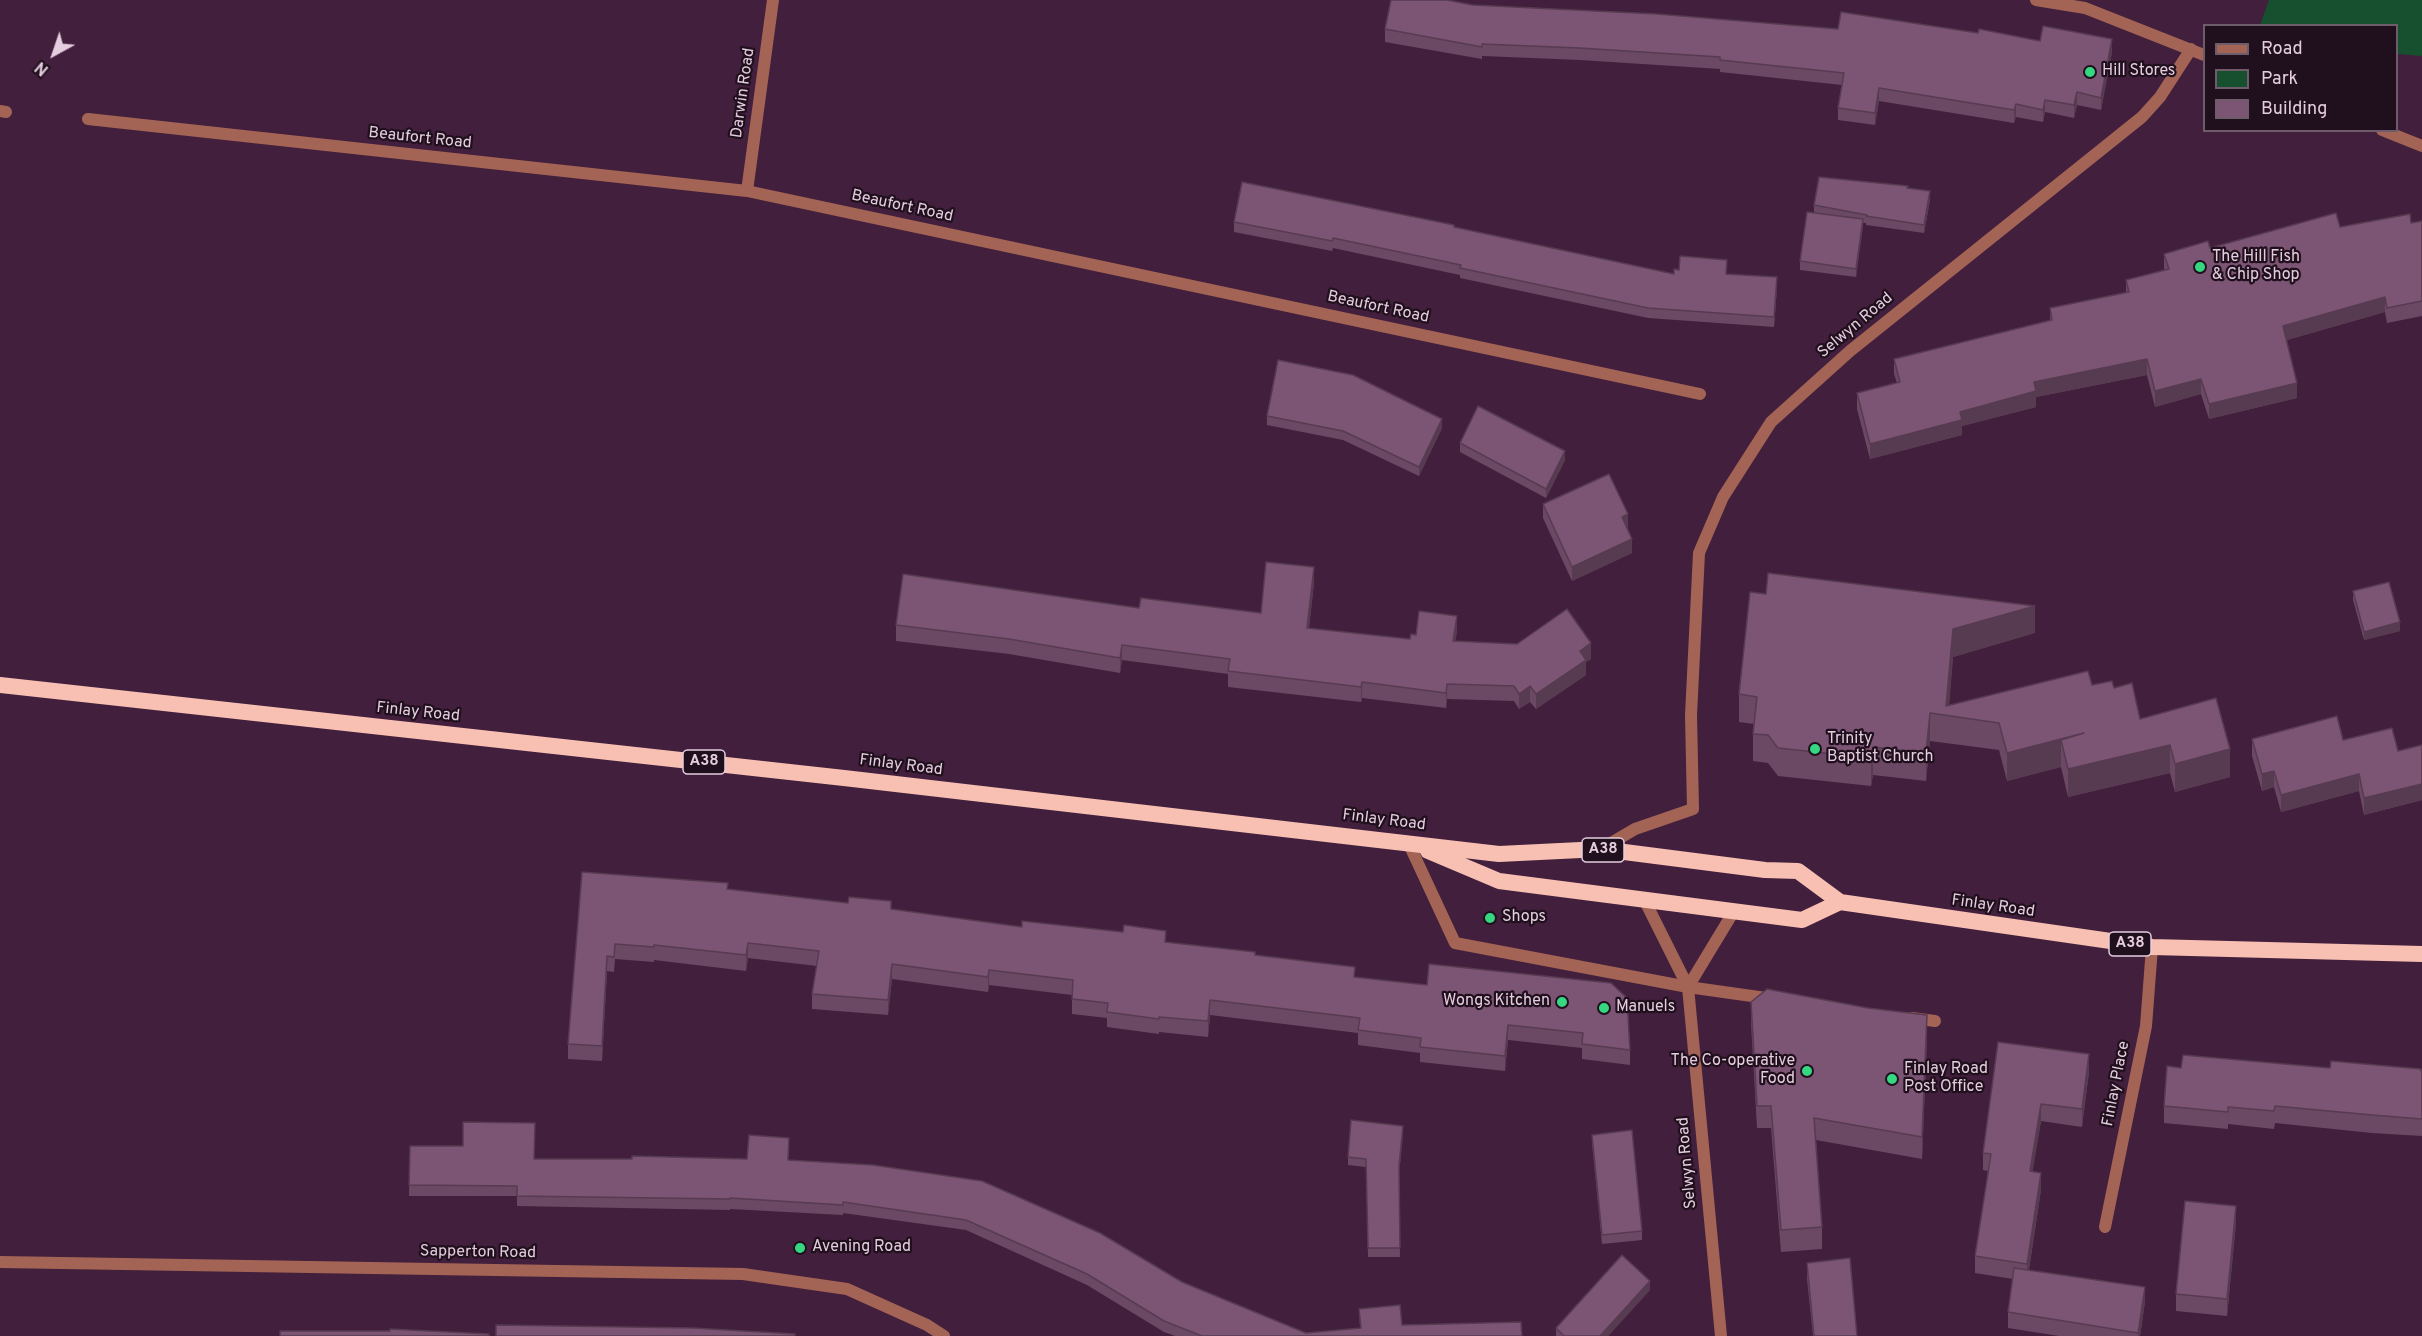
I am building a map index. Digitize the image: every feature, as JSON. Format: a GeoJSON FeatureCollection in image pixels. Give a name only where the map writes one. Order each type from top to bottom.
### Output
{"type":"FeatureCollection","features":[{"type":"Feature","properties":{"kind":"highway","name":"Finlay Road"},"geometry":{"type":"LineString","coordinates":[[0,685],[1499,854],[1601,849],[1765,870],[1797,871],[1840,902],[2152,947],[2422,954]]}},
{"type":"Feature","properties":{"kind":"highway","name":"A38"},"geometry":{"type":"LineString","coordinates":[[1408,842],[1499,881],[1802,920],[1840,902]]}},
{"type":"Feature","properties":{"kind":"street","name":"Darwin Road"},"geometry":{"type":"LineString","coordinates":[[747,191],[773,0]]}},
{"type":"Feature","properties":{"kind":"street"},"geometry":{"type":"LineString","coordinates":[[2036,0],[2085,8],[2203,54]]}},
{"type":"Feature","properties":{"kind":"street","name":"Selwyn Road"},"geometry":{"type":"LineString","coordinates":[[1601,849],[1635,829],[1693,809],[1691,715],[1699,553],[1723,497],[1771,422],[1850,351],[2142,117],[2160,97],[2191,49]]}},
{"type":"Feature","properties":{"kind":"street","name":"Beaufort Road"},"geometry":{"type":"LineString","coordinates":[[88,119],[747,191],[1700,394]]}},
{"type":"Feature","properties":{"kind":"street"},"geometry":{"type":"LineString","coordinates":[[2387,132],[2422,146]]}},
{"type":"Feature","properties":{"kind":"street"},"geometry":{"type":"LineString","coordinates":[[1408,842],[1455,943],[1688,987],[1782,1000]]}},
{"type":"Feature","properties":{"kind":"street","name":"Selwyn Road"},"geometry":{"type":"LineString","coordinates":[[1644,900],[1688,987],[1721,1336]]}},
{"type":"Feature","properties":{"kind":"street"},"geometry":{"type":"LineString","coordinates":[[1688,987],[1734,911]]}},
{"type":"Feature","properties":{"kind":"street","name":"Finlay Place"},"geometry":{"type":"LineString","coordinates":[[2105,1227],[2146,1026],[2152,947]]}},
{"type":"Feature","properties":{"kind":"street"},"geometry":{"type":"LineString","coordinates":[[1899,1016],[1935,1021]]}},
{"type":"Feature","properties":{"kind":"street","name":"Sapperton Road"},"geometry":{"type":"LineString","coordinates":[[0,1262],[743,1274],[847,1290],[927,1325],[944,1336]]}},
{"type":"Feature","properties":{"kind":"green space"},"geometry":{"type":"Polygon","coordinates":[[[2269,0],[2422,0],[2422,56],[2398,54],[2398,24],[2260,24],[2269,0]]]}},
{"type":"Feature","properties":{"kind":"building"},"geometry":{"type":"Polygon","coordinates":[[[1391,0],[1447,0],[1473,5],[1657,14],[1838,29],[1841,12],[1978,33],[1979,29],[2040,41],[2043,26],[2112,39],[2101,98],[2077,92],[2074,105],[2045,100],[2043,110],[2016,104],[2014,110],[1879,88],[1875,113],[1838,108],[1844,73],[1720,60],[1720,57],[1580,48],[1482,44],[1482,47],[1385,29],[1391,0]]]}},
{"type":"Feature","properties":{"kind":"building"},"geometry":{"type":"Polygon","coordinates":[[[1819,177],[1908,186],[1907,188],[1930,191],[1924,225],[1814,205],[1819,177]]]}},
{"type":"Feature","properties":{"kind":"building"},"geometry":{"type":"Polygon","coordinates":[[[1242,182],[1454,225],[1454,227],[1674,274],[1674,269],[1679,270],[1680,256],[1727,260],[1726,274],[1777,277],[1774,317],[1648,308],[1333,238],[1332,241],[1234,222],[1242,182]]]}},
{"type":"Feature","properties":{"kind":"building"},"geometry":{"type":"Polygon","coordinates":[[[1807,212],[1863,219],[1856,269],[1800,261],[1807,212]]]}},
{"type":"Feature","properties":{"kind":"building"},"geometry":{"type":"Polygon","coordinates":[[[2336,213],[2340,227],[2410,214],[2411,223],[2422,221],[2422,301],[2387,308],[2385,297],[2283,326],[2297,383],[2209,404],[2201,379],[2155,391],[2147,359],[2034,382],[2036,391],[1960,412],[1962,420],[1870,444],[1857,393],[1900,382],[1894,359],[2052,320],[2050,308],[2129,292],[2126,280],[2169,269],[2164,254],[2208,241],[2210,248],[2336,213]]]}},
{"type":"Feature","properties":{"kind":"building"},"geometry":{"type":"Polygon","coordinates":[[[1278,360],[1353,375],[1442,419],[1419,467],[1343,431],[1267,416],[1278,360]]]}},
{"type":"Feature","properties":{"kind":"building"},"geometry":{"type":"Polygon","coordinates":[[[1478,406],[1565,451],[1546,489],[1460,443],[1478,406]]]}},
{"type":"Feature","properties":{"kind":"building"},"geometry":{"type":"Polygon","coordinates":[[[1609,474],[1628,514],[1622,517],[1632,539],[1572,567],[1543,504],[1609,474]]]}},
{"type":"Feature","properties":{"kind":"building"},"geometry":{"type":"Polygon","coordinates":[[[1266,562],[1314,567],[1307,628],[1410,639],[1411,634],[1416,635],[1419,611],[1457,616],[1453,641],[1517,644],[1567,609],[1591,643],[1580,651],[1586,660],[1536,694],[1530,686],[1519,694],[1514,686],[1447,684],[1446,693],[1362,682],[1361,687],[1228,671],[1230,659],[1122,645],[1120,658],[1009,639],[896,625],[903,574],[1139,608],[1141,598],[1261,613],[1266,562]]]}},
{"type":"Feature","properties":{"kind":"building"},"geometry":{"type":"Polygon","coordinates":[[[1768,573],[2035,606],[1953,629],[1946,706],[2088,671],[2092,685],[2112,681],[2114,688],[2132,683],[2140,719],[2216,698],[2230,749],[2175,764],[2170,745],[2068,769],[2061,740],[2084,733],[2007,753],[1999,723],[1930,713],[1926,753],[1873,747],[1871,758],[1778,748],[1768,735],[1753,734],[1757,697],[1739,694],[1750,592],[1766,594],[1768,573]]]}},
{"type":"Feature","properties":{"kind":"building"},"geometry":{"type":"Polygon","coordinates":[[[2389,582],[2400,622],[2364,632],[2353,591],[2389,582]]]}},
{"type":"Feature","properties":{"kind":"building"},"geometry":{"type":"Polygon","coordinates":[[[2337,716],[2343,740],[2392,728],[2398,751],[2422,745],[2422,784],[2364,798],[2359,774],[2281,795],[2274,771],[2262,774],[2252,739],[2337,716]]]}},
{"type":"Feature","properties":{"kind":"building"},"geometry":{"type":"Polygon","coordinates":[[[582,872],[728,883],[727,889],[848,903],[849,897],[891,901],[891,909],[1022,927],[1022,921],[1123,932],[1124,925],[1166,931],[1165,942],[1255,952],[1255,955],[1355,967],[1354,977],[1427,985],[1429,964],[1611,983],[1627,998],[1630,1050],[1582,1044],[1583,1033],[1508,1025],[1505,1056],[1420,1047],[1421,1038],[1358,1030],[1360,1018],[1210,1000],[1208,1021],[1159,1017],[1159,1019],[1107,1012],[1108,1003],[1072,999],[1073,980],[989,970],[988,977],[892,964],[888,1000],[812,994],[819,951],[748,943],[746,955],[654,945],[654,947],[615,944],[614,957],[607,956],[602,1046],[568,1044],[582,872]]]}},
{"type":"Feature","properties":{"kind":"building"},"geometry":{"type":"Polygon","coordinates":[[[1767,989],[1868,1008],[1927,1015],[1922,1137],[1814,1118],[1822,1227],[1781,1230],[1771,1106],[1757,1106],[1751,1002],[1767,989]]]}},
{"type":"Feature","properties":{"kind":"building"},"geometry":{"type":"Polygon","coordinates":[[[1998,1042],[2089,1054],[2082,1109],[2041,1104],[2030,1171],[2041,1173],[2027,1264],[1975,1256],[1991,1154],[1983,1153],[1998,1042]]]}},
{"type":"Feature","properties":{"kind":"building"},"geometry":{"type":"Polygon","coordinates":[[[2183,1055],[2330,1068],[2331,1061],[2421,1069],[2422,1119],[2275,1106],[2274,1111],[2228,1107],[2228,1112],[2164,1106],[2167,1066],[2181,1068],[2183,1055]]]}},
{"type":"Feature","properties":{"kind":"building"},"geometry":{"type":"Polygon","coordinates":[[[1351,1120],[1403,1126],[1399,1166],[1400,1248],[1368,1248],[1366,1159],[1348,1157],[1351,1120]]]}},
{"type":"Feature","properties":{"kind":"building"},"geometry":{"type":"Polygon","coordinates":[[[463,1122],[535,1123],[534,1159],[632,1159],[632,1156],[747,1159],[749,1135],[789,1138],[788,1160],[873,1165],[982,1181],[1100,1233],[1182,1282],[1306,1333],[1361,1328],[1359,1309],[1400,1305],[1402,1325],[1521,1322],[1522,1336],[1202,1336],[1164,1321],[1087,1274],[966,1220],[843,1202],[843,1205],[730,1198],[517,1196],[517,1186],[409,1185],[410,1146],[463,1146],[463,1122]]]}},
{"type":"Feature","properties":{"kind":"building"},"geometry":{"type":"Polygon","coordinates":[[[1632,1130],[1642,1231],[1602,1235],[1592,1135],[1632,1130]]]}},
{"type":"Feature","properties":{"kind":"building"},"geometry":{"type":"Polygon","coordinates":[[[2185,1201],[2236,1206],[2227,1299],[2176,1294],[2185,1201]]]}},
{"type":"Feature","properties":{"kind":"building"},"geometry":{"type":"Polygon","coordinates":[[[1622,1255],[1650,1281],[1600,1336],[1564,1336],[1556,1328],[1622,1255]]]}},
{"type":"Feature","properties":{"kind":"building"},"geometry":{"type":"Polygon","coordinates":[[[1850,1258],[1857,1336],[1814,1336],[1807,1263],[1850,1258]]]}},
{"type":"Feature","properties":{"kind":"building"},"geometry":{"type":"Polygon","coordinates":[[[2014,1268],[2145,1287],[2138,1333],[2008,1312],[2014,1268]]]}},
{"type":"Feature","properties":{"kind":"building"},"geometry":{"type":"Polygon","coordinates":[[[496,1325],[693,1328],[795,1334],[795,1336],[496,1336],[496,1325]]]}},
{"type":"Feature","properties":{"kind":"building"},"geometry":{"type":"Polygon","coordinates":[[[390,1329],[489,1334],[489,1336],[280,1336],[280,1331],[390,1331],[390,1329]]]}},
{"type":"Feature","properties":{"kind":"place","name":"Hill Stores"},"geometry":{"type":"Point","coordinates":[2090,72]}},
{"type":"Feature","properties":{"kind":"place","name":"The Hill Fish & Chip Shop"},"geometry":{"type":"Point","coordinates":[2200,267]}},
{"type":"Feature","properties":{"kind":"place","name":"Trinity Baptist Church"},"geometry":{"type":"Point","coordinates":[1815,749]}},
{"type":"Feature","properties":{"kind":"place","name":"Shops"},"geometry":{"type":"Point","coordinates":[1490,918]}},
{"type":"Feature","properties":{"kind":"place","name":"Wongs Kitchen"},"geometry":{"type":"Point","coordinates":[1562,1002]}},
{"type":"Feature","properties":{"kind":"place","name":"Manuels"},"geometry":{"type":"Point","coordinates":[1604,1008]}},
{"type":"Feature","properties":{"kind":"place","name":"The Co-operative Food"},"geometry":{"type":"Point","coordinates":[1807,1071]}},
{"type":"Feature","properties":{"kind":"place","name":"Finlay Road Post Office"},"geometry":{"type":"Point","coordinates":[1892,1079]}},
{"type":"Feature","properties":{"kind":"place","name":"Avening Road"},"geometry":{"type":"Point","coordinates":[800,1248]}}]}
